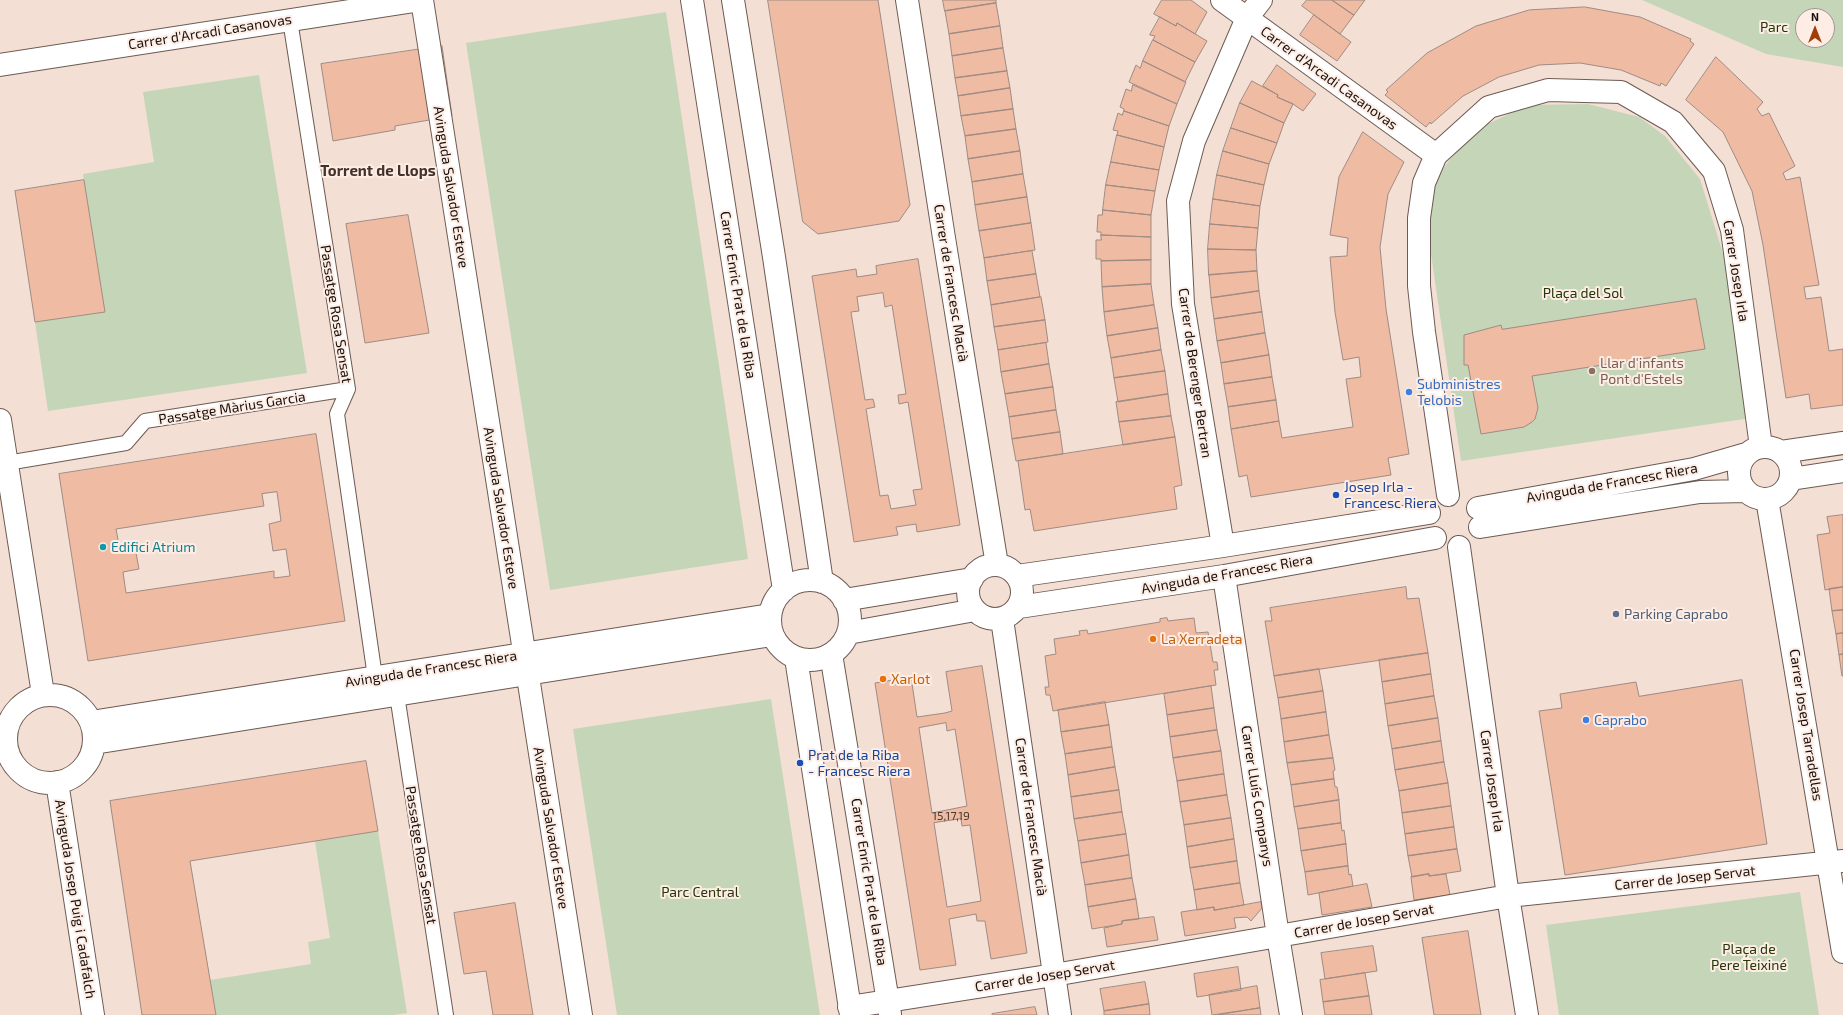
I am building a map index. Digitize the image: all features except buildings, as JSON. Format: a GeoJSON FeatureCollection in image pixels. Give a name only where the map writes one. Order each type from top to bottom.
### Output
{"type":"FeatureCollection","features":[{"type":"Feature","properties":{"kind":"street","name":"Carrer d'Arcadi Casanovas"},"geometry":{"type":"LineString","coordinates":[[0,65],[422,0]]}},
{"type":"Feature","properties":{"kind":"street","name":"Avinguda Salvador Esteve"},"geometry":{"type":"LineString","coordinates":[[422,0],[581,1015]]}},
{"type":"Feature","properties":{"kind":"street","name":"Carrer Enric Prat de la Riba"},"geometry":{"type":"LineString","coordinates":[[692,0],[784,590]]}},
{"type":"Feature","properties":{"kind":"street"},"geometry":{"type":"LineString","coordinates":[[733,0],[774,257],[822,582]]}},
{"type":"Feature","properties":{"kind":"street","name":"Carrer de Francesc Macià"},"geometry":{"type":"LineString","coordinates":[[907,0],[944,238],[998,566]]}},
{"type":"Feature","properties":{"kind":"street","name":"Carrer d'Arcadi Casanovas"},"geometry":{"type":"LineString","coordinates":[[1222,0],[1436,155]]}},
{"type":"Feature","properties":{"kind":"street","name":"Carrer de Berenger Bertran"},"geometry":{"type":"LineString","coordinates":[[1223,546],[1183,304],[1178,201],[1194,140],[1247,18],[1261,0]]}},
{"type":"Feature","properties":{"kind":"street","name":"Carrer Josep Irla"},"geometry":{"type":"LineString","coordinates":[[1448,495],[1424,332],[1419,286],[1419,218],[1424,183],[1436,155],[1489,107],[1548,90],[1621,92],[1674,122],[1714,171],[1732,230],[1763,451]]}},
{"type":"Feature","properties":{"kind":"street"},"geometry":{"type":"LineString","coordinates":[[0,420],[43,694]]}},
{"type":"Feature","properties":{"kind":"street","name":"Avinguda de Francesc Riera"},"geometry":{"type":"LineString","coordinates":[[1479,517],[1694,469],[1763,451],[1843,443]]}},
{"type":"Feature","properties":{"kind":"street"},"geometry":{"type":"LineString","coordinates":[[1763,451],[1790,464],[1791,479],[1788,487],[1782,493],[1767,499],[1759,499],[1746,491],[1741,484],[1739,476],[1741,461],[1763,451]]}},
{"type":"Feature","properties":{"kind":"street"},"geometry":{"type":"LineString","coordinates":[[1791,479],[1843,471]]}},
{"type":"Feature","properties":{"kind":"street","name":"Avinguda de Francesc Riera"},"geometry":{"type":"LineString","coordinates":[[1479,517],[1700,492],[1746,491]]}},
{"type":"Feature","properties":{"kind":"street"},"geometry":{"type":"LineString","coordinates":[[1454,494],[1467,497],[1479,517],[1474,538],[1459,547],[1450,547],[1435,538],[1430,532],[1428,524],[1429,514],[1435,502],[1448,495],[1454,494]]}},
{"type":"Feature","properties":{"kind":"street","name":"Carrer Josep Tarradellas"},"geometry":{"type":"LineString","coordinates":[[1767,499],[1836,862],[1843,952]]}},
{"type":"Feature","properties":{"kind":"street","name":"Avinguda de Francesc Riera"},"geometry":{"type":"LineString","coordinates":[[1017,576],[1429,514]]}},
{"type":"Feature","properties":{"kind":"street","name":"Avinguda de Francesc Riera"},"geometry":{"type":"LineString","coordinates":[[1010,613],[1435,538]]}},
{"type":"Feature","properties":{"kind":"street","name":"Carrer Josep Irla"},"geometry":{"type":"LineString","coordinates":[[1459,547],[1508,896],[1527,1015]]}},
{"type":"Feature","properties":{"kind":"street"},"geometry":{"type":"LineString","coordinates":[[998,566],[1010,569],[1017,576],[1022,584],[1023,593],[1010,613],[993,620],[985,618],[975,610],[968,598],[968,590],[976,573],[983,568],[998,566]]}},
{"type":"Feature","properties":{"kind":"street","name":"Carrer Lluís Companys"},"geometry":{"type":"LineString","coordinates":[[1224,576],[1291,1015]]}},
{"type":"Feature","properties":{"kind":"street"},"geometry":{"type":"LineString","coordinates":[[844,600],[972,579]]}},
{"type":"Feature","properties":{"kind":"street"},"geometry":{"type":"LineString","coordinates":[[810,580],[822,582],[832,587],[847,605],[850,616],[848,633],[842,645],[832,654],[818,660],[796,658],[783,651],[771,625],[773,604],[779,594],[799,582],[810,580]]}},
{"type":"Feature","properties":{"kind":"street"},"geometry":{"type":"LineString","coordinates":[[848,633],[975,610]]}},
{"type":"Feature","properties":{"kind":"street","name":"Carrer de Francesc Macià"},"geometry":{"type":"LineString","coordinates":[[1010,613],[1060,1015]]}},
{"type":"Feature","properties":{"kind":"street","name":"Avinguda de Francesc Riera"},"geometry":{"type":"LineString","coordinates":[[93,733],[398,695],[526,665],[771,625]]}},
{"type":"Feature","properties":{"kind":"street","name":"Carrer Enric Prat de la Riba"},"geometry":{"type":"LineString","coordinates":[[832,654],[889,1008]]}},
{"type":"Feature","properties":{"kind":"street"},"geometry":{"type":"LineString","coordinates":[[796,658],[850,1011]]}},
{"type":"Feature","properties":{"kind":"street","name":"Avinguda de Francesc Riera"},"geometry":{"type":"LineString","coordinates":[[93,733],[375,677],[526,665]]}},
{"type":"Feature","properties":{"kind":"street"},"geometry":{"type":"LineString","coordinates":[[43,694],[56,694],[74,702],[87,714],[93,733],[90,759],[80,771],[67,780],[56,782],[36,781],[21,773],[9,757],[6,746],[6,730],[12,715],[30,698],[43,694]]}},
{"type":"Feature","properties":{"kind":"street","name":"Avinguda Josep Puig i Cadafalch"},"geometry":{"type":"LineString","coordinates":[[56,782],[93,1015]]}},
{"type":"Feature","properties":{"kind":"street","name":"Carrer de Josep Servat"},"geometry":{"type":"LineString","coordinates":[[850,1011],[889,1008],[1054,975],[1508,896],[1836,862]]}},
{"type":"Feature","properties":{"kind":"lane","name":"Passatge Rosa Sensat"},"geometry":{"type":"LineString","coordinates":[[290,20],[348,389],[337,414],[375,677]]}},
{"type":"Feature","properties":{"kind":"lane","name":"Passatge Màrius Garcia"},"geometry":{"type":"LineString","coordinates":[[7,463],[126,443],[145,421],[348,389]]}},
{"type":"Feature","properties":{"kind":"lane","name":"Passatge Rosa Sensat"},"geometry":{"type":"LineString","coordinates":[[398,695],[446,1015]]}},
{"type":"Feature","properties":{"kind":"green space","name":"Parc"},"geometry":{"type":"Polygon","coordinates":[[[1642,0],[1843,0],[1843,67],[1766,54],[1642,0]]]}},
{"type":"Feature","properties":{"kind":"green space"},"geometry":{"type":"Polygon","coordinates":[[[666,12],[748,559],[550,590],[466,43],[666,12]]]}},
{"type":"Feature","properties":{"kind":"green space"},"geometry":{"type":"Polygon","coordinates":[[[259,75],[307,373],[48,411],[35,322],[105,312],[83,174],[154,162],[143,92],[259,75]]]}},
{"type":"Feature","properties":{"kind":"green space","name":"Plaça del Sol"},"geometry":{"type":"Polygon","coordinates":[[[1588,104],[1639,117],[1665,136],[1700,179],[1733,286],[1751,418],[1461,461],[1428,233],[1432,185],[1450,159],[1479,128],[1528,105],[1588,104]]]}},
{"type":"Feature","properties":{"kind":"green space","name":"Parc Central"},"geometry":{"type":"Polygon","coordinates":[[[771,699],[820,1015],[617,1015],[573,729],[771,699]]]}},
{"type":"Feature","properties":{"kind":"green space"},"geometry":{"type":"Polygon","coordinates":[[[378,831],[407,1013],[393,1015],[216,1015],[210,980],[311,964],[308,942],[330,938],[315,841],[378,831]]]}},
{"type":"Feature","properties":{"kind":"green space","name":"Plaça de Pere Teixiné"},"geometry":{"type":"Polygon","coordinates":[[[1800,892],[1819,1015],[1559,1015],[1546,925],[1800,892]]]}},
{"type":"Feature","properties":{"kind":"place","name":"Llar d'infants Pont d'Estels"},"geometry":{"type":"Point","coordinates":[1592,371]}},
{"type":"Feature","properties":{"kind":"place","name":"Subministres Telobis"},"geometry":{"type":"Point","coordinates":[1409,392]}},
{"type":"Feature","properties":{"kind":"place","name":"Josep Irla - Francesc Riera"},"geometry":{"type":"Point","coordinates":[1336,495]}},
{"type":"Feature","properties":{"kind":"place","name":"Edifici Atrium"},"geometry":{"type":"Point","coordinates":[103,547]}},
{"type":"Feature","properties":{"kind":"place","name":"Parking Caprabo"},"geometry":{"type":"Point","coordinates":[1616,614]}},
{"type":"Feature","properties":{"kind":"place","name":"La Xerradeta"},"geometry":{"type":"Point","coordinates":[1153,639]}},
{"type":"Feature","properties":{"kind":"place","name":"Xarlot"},"geometry":{"type":"Point","coordinates":[883,679]}},
{"type":"Feature","properties":{"kind":"place","name":"Caprabo"},"geometry":{"type":"Point","coordinates":[1586,720]}},
{"type":"Feature","properties":{"kind":"place","name":"Prat de la Riba - Francesc Riera"},"geometry":{"type":"Point","coordinates":[800,763]}},
{"type":"Feature","properties":{"kind":"district","name":"Torrent de Llops"},"geometry":{"type":"Point","coordinates":[378,171]}}]}
